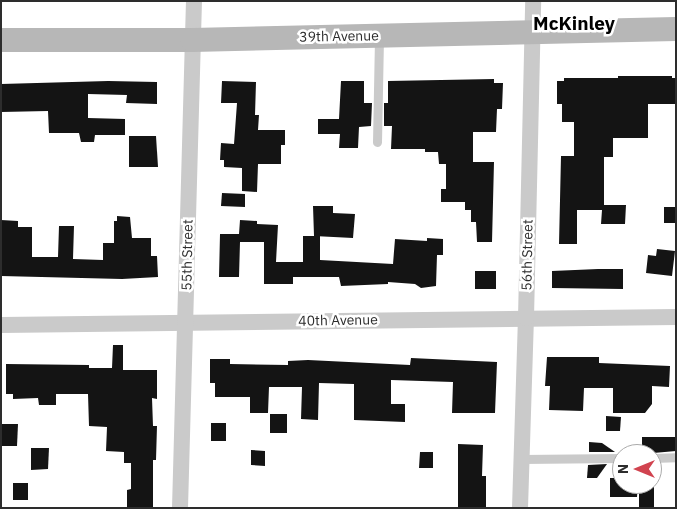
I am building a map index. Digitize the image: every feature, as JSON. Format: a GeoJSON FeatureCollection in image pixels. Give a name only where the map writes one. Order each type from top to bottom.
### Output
{"type":"FeatureCollection","features":[{"type":"Feature","properties":{"kind":"main road","name":"39th Avenue"},"geometry":{"type":"LineString","coordinates":[[1,40],[192,40],[676,29]]}},
{"type":"Feature","properties":{"kind":"street","name":"55th Street"},"geometry":{"type":"LineString","coordinates":[[180,508],[194,1]]}},
{"type":"Feature","properties":{"kind":"street","name":"56th Street"},"geometry":{"type":"LineString","coordinates":[[520,508],[533,1]]}},
{"type":"Feature","properties":{"kind":"street","name":"40th Avenue"},"geometry":{"type":"LineString","coordinates":[[1,325],[676,317]]}},
{"type":"Feature","properties":{"kind":"lane"},"geometry":{"type":"LineString","coordinates":[[377,142],[379,35]]}},
{"type":"Feature","properties":{"kind":"lane"},"geometry":{"type":"LineString","coordinates":[[521,459],[612,458]]}},
{"type":"Feature","properties":{"kind":"lane"},"geometry":{"type":"LineString","coordinates":[[662,458],[676,458]]}},
{"type":"Feature","properties":{"kind":"building"},"geometry":{"type":"Polygon","coordinates":[[[618,76],[672,76],[672,78],[676,78],[676,104],[648,104],[648,138],[613,138],[613,157],[604,157],[604,205],[626,205],[625,224],[601,224],[602,210],[577,210],[577,244],[559,244],[561,156],[574,156],[574,122],[562,122],[562,104],[557,104],[557,81],[564,81],[564,78],[618,78],[618,76]]]}},
{"type":"Feature","properties":{"kind":"building"},"geometry":{"type":"Polygon","coordinates":[[[494,79],[494,83],[503,83],[502,109],[497,109],[496,132],[473,132],[473,162],[494,162],[492,242],[477,242],[476,222],[471,222],[471,210],[465,210],[465,202],[441,202],[441,189],[446,189],[446,164],[439,164],[438,152],[425,152],[425,149],[391,149],[392,126],[384,126],[384,103],[388,103],[388,81],[494,79]]]}},
{"type":"Feature","properties":{"kind":"building"},"geometry":{"type":"Polygon","coordinates":[[[108,81],[157,82],[157,104],[126,103],[127,95],[88,94],[88,118],[125,119],[125,135],[95,135],[94,142],[81,142],[79,133],[49,133],[48,111],[1,112],[1,84],[108,81]]]}},
{"type":"Feature","properties":{"kind":"building"},"geometry":{"type":"Polygon","coordinates":[[[222,81],[256,82],[255,115],[259,115],[258,130],[285,130],[285,145],[281,145],[281,164],[258,164],[257,192],[242,191],[242,168],[224,167],[224,160],[220,160],[221,143],[234,144],[237,103],[221,103],[222,81]]]}},
{"type":"Feature","properties":{"kind":"building"},"geometry":{"type":"Polygon","coordinates":[[[341,81],[364,81],[364,103],[372,103],[371,126],[359,127],[358,148],[339,148],[340,134],[318,134],[318,119],[339,119],[341,81]]]}},
{"type":"Feature","properties":{"kind":"building"},"geometry":{"type":"Polygon","coordinates":[[[129,136],[156,136],[158,167],[129,167],[129,136]]]}},
{"type":"Feature","properties":{"kind":"building"},"geometry":{"type":"Polygon","coordinates":[[[222,193],[245,194],[245,207],[221,206],[222,193]]]}},
{"type":"Feature","properties":{"kind":"building"},"geometry":{"type":"Polygon","coordinates":[[[313,206],[333,206],[333,213],[355,214],[353,238],[314,236],[313,206]]]}},
{"type":"Feature","properties":{"kind":"building"},"geometry":{"type":"Polygon","coordinates":[[[664,207],[676,207],[676,223],[664,223],[664,207]]]}},
{"type":"Feature","properties":{"kind":"building"},"geometry":{"type":"Polygon","coordinates":[[[117,216],[130,217],[132,238],[151,238],[151,256],[157,256],[158,277],[122,279],[1,276],[1,220],[18,221],[18,227],[32,227],[32,257],[58,257],[59,226],[74,226],[73,259],[103,260],[103,243],[114,243],[114,221],[117,221],[117,216]]]}},
{"type":"Feature","properties":{"kind":"building"},"geometry":{"type":"Polygon","coordinates":[[[240,220],[257,221],[257,224],[278,225],[276,262],[303,262],[303,236],[320,236],[320,260],[393,264],[395,239],[427,241],[427,238],[443,239],[443,255],[437,255],[436,286],[421,288],[415,284],[388,282],[388,284],[341,286],[339,277],[293,277],[293,284],[264,284],[264,242],[240,242],[239,277],[219,277],[220,234],[239,234],[240,220]]]}},
{"type":"Feature","properties":{"kind":"building"},"geometry":{"type":"Polygon","coordinates":[[[657,249],[675,251],[672,276],[646,273],[648,255],[656,256],[657,249]]]}},
{"type":"Feature","properties":{"kind":"building"},"geometry":{"type":"Polygon","coordinates":[[[623,269],[623,289],[552,288],[552,271],[623,269]]]}},
{"type":"Feature","properties":{"kind":"building"},"geometry":{"type":"Polygon","coordinates":[[[475,271],[496,271],[496,289],[475,289],[475,271]]]}},
{"type":"Feature","properties":{"kind":"building"},"geometry":{"type":"Polygon","coordinates":[[[113,345],[123,345],[123,370],[157,370],[157,399],[152,398],[153,426],[157,426],[156,460],[153,460],[153,508],[127,507],[127,490],[131,489],[131,463],[124,463],[124,452],[106,451],[107,427],[89,426],[88,394],[56,394],[56,405],[39,405],[38,398],[13,399],[13,394],[6,394],[6,364],[89,365],[89,368],[112,368],[113,345]]]}},
{"type":"Feature","properties":{"kind":"building"},"geometry":{"type":"Polygon","coordinates":[[[547,357],[599,357],[599,363],[670,366],[669,387],[652,386],[652,404],[645,413],[613,413],[613,388],[584,388],[583,411],[549,410],[550,386],[545,386],[547,357]]]}},
{"type":"Feature","properties":{"kind":"building"},"geometry":{"type":"Polygon","coordinates":[[[411,358],[497,362],[495,413],[452,413],[453,382],[391,380],[391,404],[405,404],[405,422],[354,420],[354,384],[319,383],[318,420],[301,419],[302,387],[269,387],[268,413],[250,413],[250,397],[215,397],[215,383],[210,383],[210,359],[230,359],[230,364],[288,365],[288,361],[308,360],[410,365],[411,358]]]}},
{"type":"Feature","properties":{"kind":"building"},"geometry":{"type":"Polygon","coordinates":[[[270,414],[287,414],[287,433],[270,433],[270,414]]]}},
{"type":"Feature","properties":{"kind":"building"},"geometry":{"type":"Polygon","coordinates":[[[606,416],[621,417],[620,431],[606,431],[606,416]]]}},
{"type":"Feature","properties":{"kind":"building"},"geometry":{"type":"Polygon","coordinates":[[[211,423],[226,423],[226,441],[211,441],[211,423]]]}},
{"type":"Feature","properties":{"kind":"building"},"geometry":{"type":"Polygon","coordinates":[[[1,424],[18,424],[17,446],[1,446],[1,424]]]}},
{"type":"Feature","properties":{"kind":"building"},"geometry":{"type":"Polygon","coordinates":[[[642,437],[676,437],[676,451],[662,452],[662,444],[642,444],[642,437]]]}},
{"type":"Feature","properties":{"kind":"building"},"geometry":{"type":"Polygon","coordinates":[[[589,442],[602,443],[612,450],[612,452],[589,452],[589,442]]]}},
{"type":"Feature","properties":{"kind":"building"},"geometry":{"type":"Polygon","coordinates":[[[458,444],[483,445],[482,476],[486,476],[486,508],[458,508],[458,444]]]}},
{"type":"Feature","properties":{"kind":"building"},"geometry":{"type":"Polygon","coordinates":[[[31,448],[49,448],[48,469],[31,470],[31,448]]]}},
{"type":"Feature","properties":{"kind":"building"},"geometry":{"type":"Polygon","coordinates":[[[251,450],[265,451],[265,466],[251,465],[251,450]]]}},
{"type":"Feature","properties":{"kind":"building"},"geometry":{"type":"Polygon","coordinates":[[[420,452],[433,452],[433,468],[419,468],[420,452]]]}},
{"type":"Feature","properties":{"kind":"building"},"geometry":{"type":"Polygon","coordinates":[[[607,464],[597,478],[587,478],[588,465],[607,464]]]}},
{"type":"Feature","properties":{"kind":"building"},"geometry":{"type":"Polygon","coordinates":[[[610,478],[612,478],[612,494],[637,494],[637,497],[610,497],[610,478]]]}},
{"type":"Feature","properties":{"kind":"building"},"geometry":{"type":"Polygon","coordinates":[[[13,483],[28,483],[28,500],[13,500],[13,483]]]}},
{"type":"Feature","properties":{"kind":"building"},"geometry":{"type":"Polygon","coordinates":[[[639,494],[654,494],[654,507],[639,507],[639,494]]]}},
{"type":"Feature","properties":{"kind":"district","name":"McKinley"},"geometry":{"type":"Point","coordinates":[574,24]}}]}
